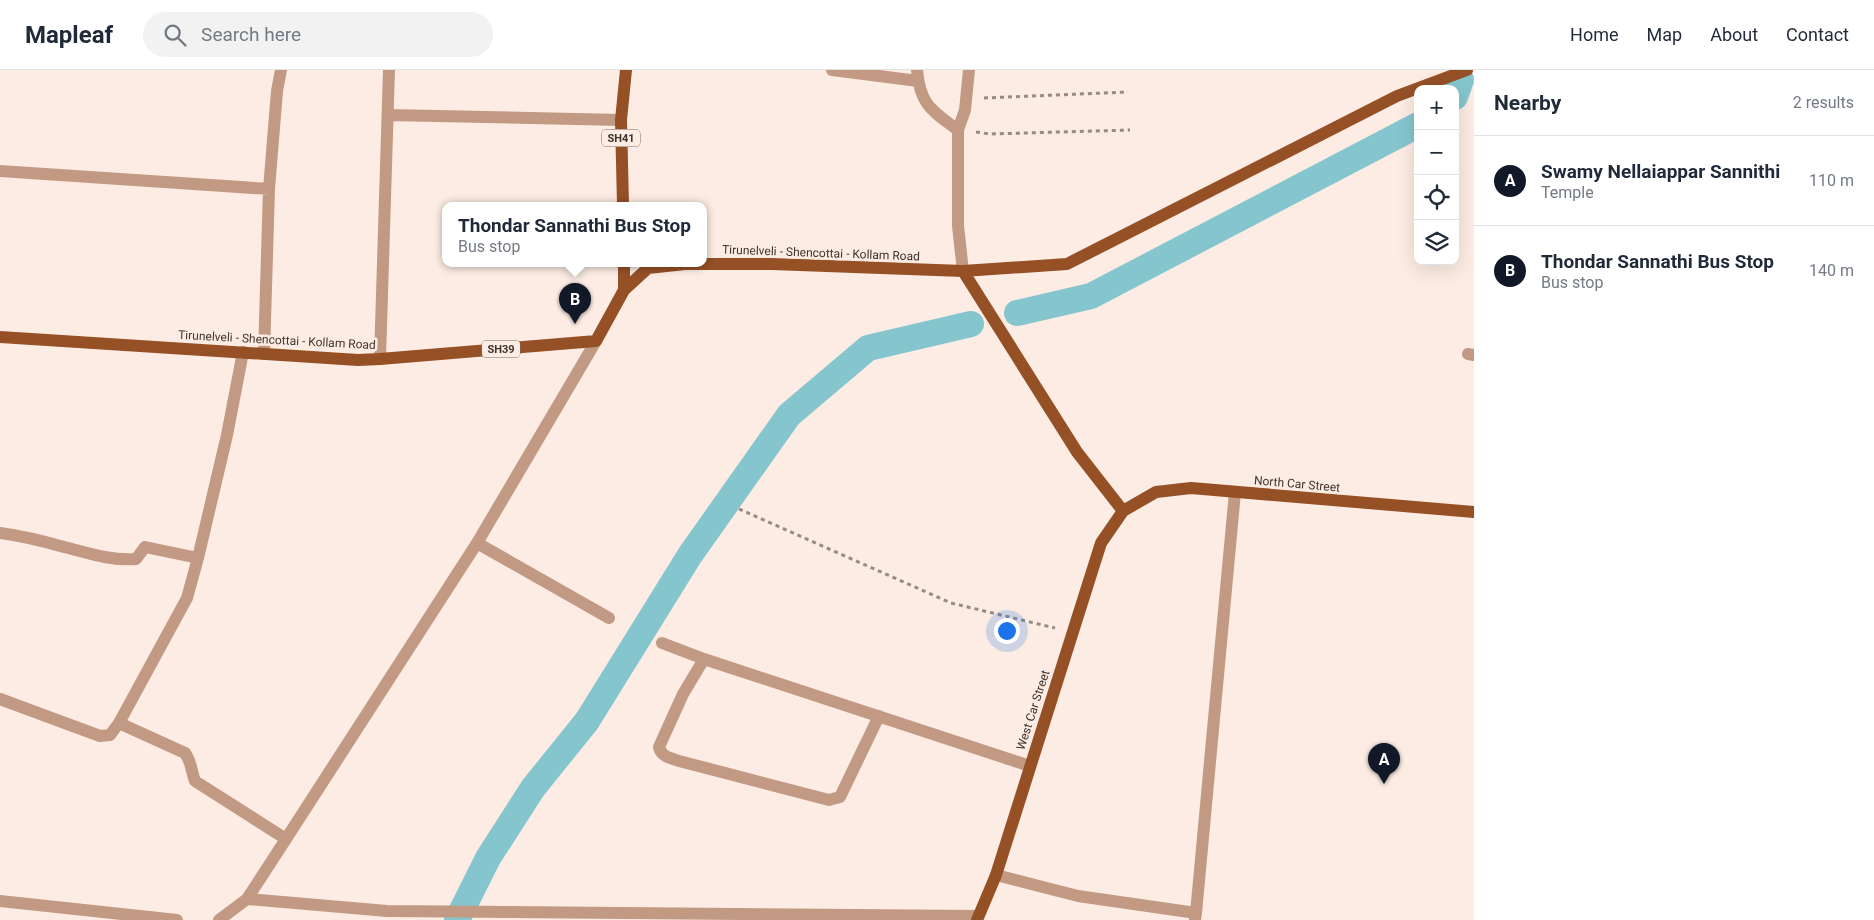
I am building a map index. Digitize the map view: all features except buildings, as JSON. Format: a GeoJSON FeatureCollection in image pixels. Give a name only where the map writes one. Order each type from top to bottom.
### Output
{"type":"FeatureCollection","features":[{"type":"Feature","properties":{"kind":"main road","name":"SH41"},"geometry":{"type":"LineString","coordinates":[[623,202],[621,120],[626,70]]}},
{"type":"Feature","properties":{"kind":"main road","name":"Tirunelveli - Shencottai - Kollam Road"},"geometry":{"type":"LineString","coordinates":[[707,264],[772,264],[963,271],[1067,264],[1398,96],[1467,70]]}},
{"type":"Feature","properties":{"kind":"main road"},"geometry":{"type":"LineString","coordinates":[[624,267],[624,290]]}},
{"type":"Feature","properties":{"kind":"main road","name":"Tirunelveli - Shencottai - Kollam Road"},"geometry":{"type":"LineString","coordinates":[[0,337],[358,360],[596,342],[624,290],[648,268],[657,267]]}},
{"type":"Feature","properties":{"kind":"main road"},"geometry":{"type":"LineString","coordinates":[[963,271],[1077,452],[1123,511]]}},
{"type":"Feature","properties":{"kind":"main road","name":"North Car Street"},"geometry":{"type":"LineString","coordinates":[[1123,511],[1156,492],[1191,488],[1474,512]]}},
{"type":"Feature","properties":{"kind":"main road","name":"West Car Street"},"geometry":{"type":"LineString","coordinates":[[977,918],[996,875],[1100,543],[1123,511]]}},
{"type":"Feature","properties":{"kind":"street"},"geometry":{"type":"LineString","coordinates":[[264,354],[269,189],[277,91],[281,70]]}},
{"type":"Feature","properties":{"kind":"street"},"geometry":{"type":"LineString","coordinates":[[380,359],[389,70]]}},
{"type":"Feature","properties":{"kind":"street"},"geometry":{"type":"LineString","coordinates":[[832,70],[918,76],[922,96],[932,112],[958,130]]}},
{"type":"Feature","properties":{"kind":"street"},"geometry":{"type":"LineString","coordinates":[[963,271],[958,226],[958,130],[965,110],[970,70]]}},
{"type":"Feature","properties":{"kind":"street"},"geometry":{"type":"LineString","coordinates":[[388,115],[621,120]]}},
{"type":"Feature","properties":{"kind":"street"},"geometry":{"type":"LineString","coordinates":[[0,171],[269,189]]}},
{"type":"Feature","properties":{"kind":"street"},"geometry":{"type":"LineString","coordinates":[[219,920],[247,899],[286,840],[477,543],[596,342]]}},
{"type":"Feature","properties":{"kind":"street"},"geometry":{"type":"LineString","coordinates":[[0,699],[100,736],[110,735],[119,723],[187,598],[227,435],[243,352]]}},
{"type":"Feature","properties":{"kind":"street"},"geometry":{"type":"LineString","coordinates":[[996,875],[1078,896],[1195,917],[1235,492]]}},
{"type":"Feature","properties":{"kind":"street"},"geometry":{"type":"LineString","coordinates":[[0,533],[32,538],[115,559],[136,559],[145,546],[198,558]]}},
{"type":"Feature","properties":{"kind":"street"},"geometry":{"type":"LineString","coordinates":[[477,543],[609,618]]}},
{"type":"Feature","properties":{"kind":"street"},"geometry":{"type":"LineString","coordinates":[[662,643],[704,659],[1030,766]]}},
{"type":"Feature","properties":{"kind":"street"},"geometry":{"type":"LineString","coordinates":[[704,659],[683,694],[659,747],[660,752],[664,755],[679,761],[829,800],[840,797],[879,716]]}},
{"type":"Feature","properties":{"kind":"street"},"geometry":{"type":"LineString","coordinates":[[119,723],[185,753],[192,762],[194,781],[286,840]]}},
{"type":"Feature","properties":{"kind":"street"},"geometry":{"type":"LineString","coordinates":[[247,899],[387,911],[977,918]]}},
{"type":"Feature","properties":{"kind":"street"},"geometry":{"type":"LineString","coordinates":[[0,901],[177,920]]}},
{"type":"Feature","properties":{"kind":"path"},"geometry":{"type":"LineString","coordinates":[[966,98],[1128,92]]}},
{"type":"Feature","properties":{"kind":"path"},"geometry":{"type":"LineString","coordinates":[[958,130],[990,134],[1130,130]]}},
{"type":"Feature","properties":{"kind":"path"},"geometry":{"type":"LineString","coordinates":[[739,509],[951,603],[1073,632]]}},
{"type":"Feature","properties":{"kind":"waterway"},"geometry":{"type":"LineString","coordinates":[[1459,86],[1461,80]]}},
{"type":"Feature","properties":{"kind":"waterway"},"geometry":{"type":"LineString","coordinates":[[1017,313],[1091,296],[1414,127]]}},
{"type":"Feature","properties":{"kind":"waterway"},"geometry":{"type":"LineString","coordinates":[[457,920],[488,858],[533,788],[587,721],[690,555],[789,415],[868,348],[971,324]]}},
{"type":"Feature","properties":{"kind":"place","name":"Thondar Sannathi Bus Stop"},"geometry":{"type":"Point","coordinates":[575,324]}},
{"type":"Feature","properties":{"kind":"place","name":"Swamy Nellaiappar Sannithi"},"geometry":{"type":"Point","coordinates":[1384,784]}}]}
